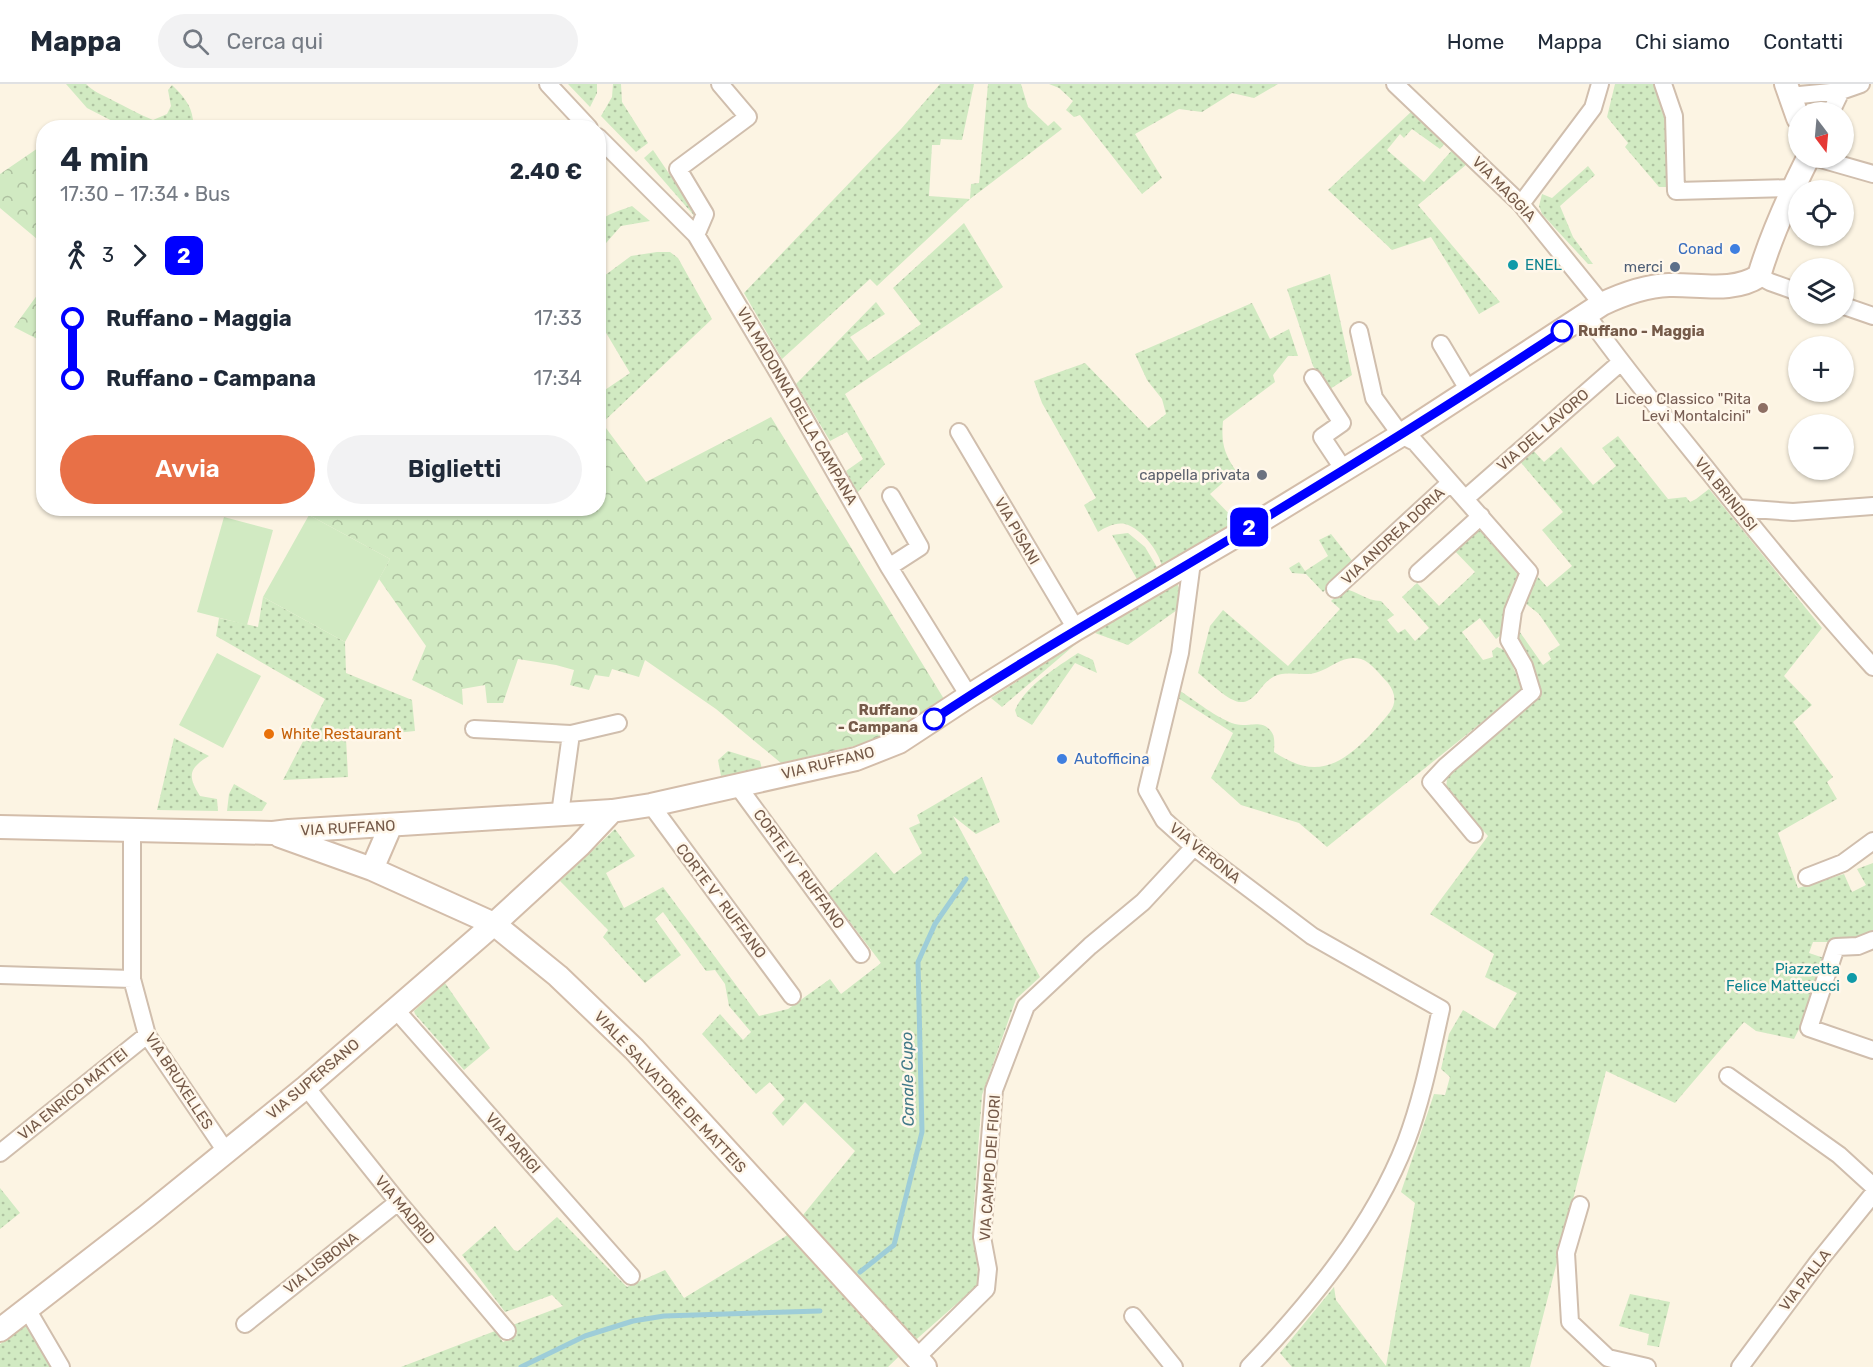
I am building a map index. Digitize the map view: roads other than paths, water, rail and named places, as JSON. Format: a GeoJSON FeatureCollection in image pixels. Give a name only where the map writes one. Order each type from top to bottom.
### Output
{"type":"FeatureCollection","features":[{"type":"Feature","properties":{"kind":"street"},"geometry":{"type":"LineString","coordinates":[[548,84],[582,120]]}},
{"type":"Feature","properties":{"kind":"street"},"geometry":{"type":"LineString","coordinates":[[696,235],[705,214],[678,169],[748,117],[720,84]]}},
{"type":"Feature","properties":{"kind":"street"},"geometry":{"type":"LineString","coordinates":[[1521,204],[1593,108],[1600,84]]}},
{"type":"Feature","properties":{"kind":"street"},"geometry":{"type":"LineString","coordinates":[[1663,84],[1674,116],[1676,191],[1788,188]]}},
{"type":"Feature","properties":{"kind":"street"},"geometry":{"type":"LineString","coordinates":[[1788,90],[1840,91],[1861,84]]}},
{"type":"Feature","properties":{"kind":"street","name":"VIA MAGGIA"},"geometry":{"type":"LineString","coordinates":[[1399,85],[1521,204],[1594,309]]}},
{"type":"Feature","properties":{"kind":"street"},"geometry":{"type":"LineString","coordinates":[[1835,102],[1840,91]]}},
{"type":"Feature","properties":{"kind":"street","name":"VIA MADONNA DELLA CAMPANA"},"geometry":{"type":"LineString","coordinates":[[606,145],[696,235],[890,567],[969,696]]}},
{"type":"Feature","properties":{"kind":"street"},"geometry":{"type":"LineString","coordinates":[[1852,168],[1873,174]]}},
{"type":"Feature","properties":{"kind":"street"},"geometry":{"type":"LineString","coordinates":[[1788,200],[1759,276],[1788,288]]}},
{"type":"Feature","properties":{"kind":"street","name":"VIA RUFFANO"},"geometry":{"type":"LineString","coordinates":[[0,827],[273,833],[612,811],[651,805],[856,759],[899,742],[1076,629],[1239,534],[1401,435],[1594,309],[1628,292],[1666,285],[1736,286],[1749,283],[1759,276]]}},
{"type":"Feature","properties":{"kind":"street","name":"VIA BRINDISI"},"geometry":{"type":"LineString","coordinates":[[1594,309],[1621,362],[1828,618],[1873,667]]}},
{"type":"Feature","properties":{"kind":"street"},"geometry":{"type":"LineString","coordinates":[[1854,309],[1873,316]]}},
{"type":"Feature","properties":{"kind":"street"},"geometry":{"type":"LineString","coordinates":[[1359,331],[1374,398],[1401,435],[1415,442],[1529,572],[1513,611],[1509,640],[1524,666],[1532,692],[1446,766],[1431,782],[1474,834]]}},
{"type":"Feature","properties":{"kind":"street"},"geometry":{"type":"LineString","coordinates":[[1441,344],[1469,391]]}},
{"type":"Feature","properties":{"kind":"street","name":"VIA DEL LAVORO"},"geometry":{"type":"LineString","coordinates":[[1466,498],[1621,362]]}},
{"type":"Feature","properties":{"kind":"street"},"geometry":{"type":"LineString","coordinates":[[1313,378],[1342,423],[1322,437],[1344,470]]}},
{"type":"Feature","properties":{"kind":"street","name":"VIA PISANI"},"geometry":{"type":"LineString","coordinates":[[959,432],[1076,629]]}},
{"type":"Feature","properties":{"kind":"street","name":"VIA ANDREA DORIA"},"geometry":{"type":"LineString","coordinates":[[1335,589],[1450,483]]}},
{"type":"Feature","properties":{"kind":"street"},"geometry":{"type":"LineString","coordinates":[[890,567],[920,547],[891,496]]}},
{"type":"Feature","properties":{"kind":"street"},"geometry":{"type":"LineString","coordinates":[[1738,508],[1793,512],[1873,506]]}},
{"type":"Feature","properties":{"kind":"street"},"geometry":{"type":"LineString","coordinates":[[1418,573],[1481,516]]}},
{"type":"Feature","properties":{"kind":"street","name":"VIA VERONA"},"geometry":{"type":"LineString","coordinates":[[1192,562],[1180,653],[1147,790],[1164,820],[1194,847],[1312,936],[1441,1010],[1425,1080],[1406,1142],[1382,1194],[1335,1266],[1273,1342],[1249,1367]]}},
{"type":"Feature","properties":{"kind":"street"},"geometry":{"type":"LineString","coordinates":[[474,729],[571,734],[618,723]]}},
{"type":"Feature","properties":{"kind":"street"},"geometry":{"type":"LineString","coordinates":[[560,814],[571,734]]}},
{"type":"Feature","properties":{"kind":"street","name":"CORTE IV^ RUFFANO"},"geometry":{"type":"LineString","coordinates":[[737,784],[861,954]]}},
{"type":"Feature","properties":{"kind":"street","name":"CORTE V^ RUFFANO"},"geometry":{"type":"LineString","coordinates":[[651,805],[792,996]]}},
{"type":"Feature","properties":{"kind":"street","name":"VIA SUPERSANO"},"geometry":{"type":"LineString","coordinates":[[0,1330],[147,1216],[225,1150],[306,1087],[494,924],[579,846],[612,811]]}},
{"type":"Feature","properties":{"kind":"street"},"geometry":{"type":"LineString","coordinates":[[372,869],[391,825]]}},
{"type":"Feature","properties":{"kind":"street","name":"VIA BRUXELLES"},"geometry":{"type":"LineString","coordinates":[[132,829],[132,978],[147,1035],[225,1150]]}},
{"type":"Feature","properties":{"kind":"street","name":"VIA RUFFANO"},"geometry":{"type":"LineString","coordinates":[[273,833],[341,858]]}},
{"type":"Feature","properties":{"kind":"street"},"geometry":{"type":"LineString","coordinates":[[1807,877],[1843,863],[1873,841]]}},
{"type":"Feature","properties":{"kind":"street","name":"VIA CAMPO DEI FIORI"},"geometry":{"type":"LineString","coordinates":[[917,1358],[986,1289],[988,1269],[982,1237],[994,1090],[1026,1006],[1090,946],[1143,902],[1194,847]]}},
{"type":"Feature","properties":{"kind":"street","name":"VIALE SALVATORE DE MATTEIS"},"geometry":{"type":"LineString","coordinates":[[341,858],[372,869],[494,924],[558,976],[634,1049],[917,1358]]}},
{"type":"Feature","properties":{"kind":"street"},"geometry":{"type":"LineString","coordinates":[[1873,940],[1858,946],[1836,947],[1809,1028],[1873,1050]]}},
{"type":"Feature","properties":{"kind":"street"},"geometry":{"type":"LineString","coordinates":[[0,975],[132,978]]}},
{"type":"Feature","properties":{"kind":"street","name":"VIA PARIGI"},"geometry":{"type":"LineString","coordinates":[[396,1010],[631,1276]]}},
{"type":"Feature","properties":{"kind":"street","name":"VIA ENRICO MATTEI"},"geometry":{"type":"LineString","coordinates":[[0,1153],[147,1035]]}},
{"type":"Feature","properties":{"kind":"street"},"geometry":{"type":"LineString","coordinates":[[1728,1076],[1839,1155],[1873,1186]]}},
{"type":"Feature","properties":{"kind":"street","name":"VIA MADRID"},"geometry":{"type":"LineString","coordinates":[[306,1087],[398,1202],[507,1331]]}},
{"type":"Feature","properties":{"kind":"street","name":"VIA PALLA"},"geometry":{"type":"LineString","coordinates":[[1740,1367],[1873,1194]]}},
{"type":"Feature","properties":{"kind":"street","name":"VIA LISBONA"},"geometry":{"type":"LineString","coordinates":[[245,1324],[398,1202]]}},
{"type":"Feature","properties":{"kind":"street"},"geometry":{"type":"LineString","coordinates":[[1580,1205],[1566,1253],[1570,1322],[1608,1359],[1647,1367]]}},
{"type":"Feature","properties":{"kind":"street"},"geometry":{"type":"LineString","coordinates":[[27,1309],[61,1367]]}},
{"type":"Feature","properties":{"kind":"street"},"geometry":{"type":"LineString","coordinates":[[1133,1316],[1174,1367]]}},
{"type":"Feature","properties":{"kind":"waterway","name":"Canale Cupo"},"geometry":{"type":"LineString","coordinates":[[860,1272],[894,1245],[922,1132],[918,962],[935,924],[966,879]]}},
{"type":"Feature","properties":{"kind":"waterway","name":"Canale Cupo"},"geometry":{"type":"LineString","coordinates":[[521,1367],[585,1336],[633,1321],[664,1316],[820,1311]]}},
{"type":"Feature","properties":{"kind":"place","name":"Conad"},"geometry":{"type":"Point","coordinates":[1735,249]}},
{"type":"Feature","properties":{"kind":"place","name":"ENEL"},"geometry":{"type":"Point","coordinates":[1513,265]}},
{"type":"Feature","properties":{"kind":"place","name":"merci"},"geometry":{"type":"Point","coordinates":[1675,267]}},
{"type":"Feature","properties":{"kind":"place","name":"Ruffano - Maggia"},"geometry":{"type":"Point","coordinates":[1562,331]}},
{"type":"Feature","properties":{"kind":"place","name":"Liceo Classico \"Rita Levi Montalcini\""},"geometry":{"type":"Point","coordinates":[1763,408]}},
{"type":"Feature","properties":{"kind":"place","name":"cappella privata"},"geometry":{"type":"Point","coordinates":[1262,475]}},
{"type":"Feature","properties":{"kind":"place","name":"Ruffano - Campana"},"geometry":{"type":"Point","coordinates":[934,719]}},
{"type":"Feature","properties":{"kind":"place","name":"White Restaurant"},"geometry":{"type":"Point","coordinates":[269,734]}},
{"type":"Feature","properties":{"kind":"place","name":"Autofficina"},"geometry":{"type":"Point","coordinates":[1062,759]}},
{"type":"Feature","properties":{"kind":"place","name":"Piazzetta Felice Matteucci"},"geometry":{"type":"Point","coordinates":[1852,978]}}]}
